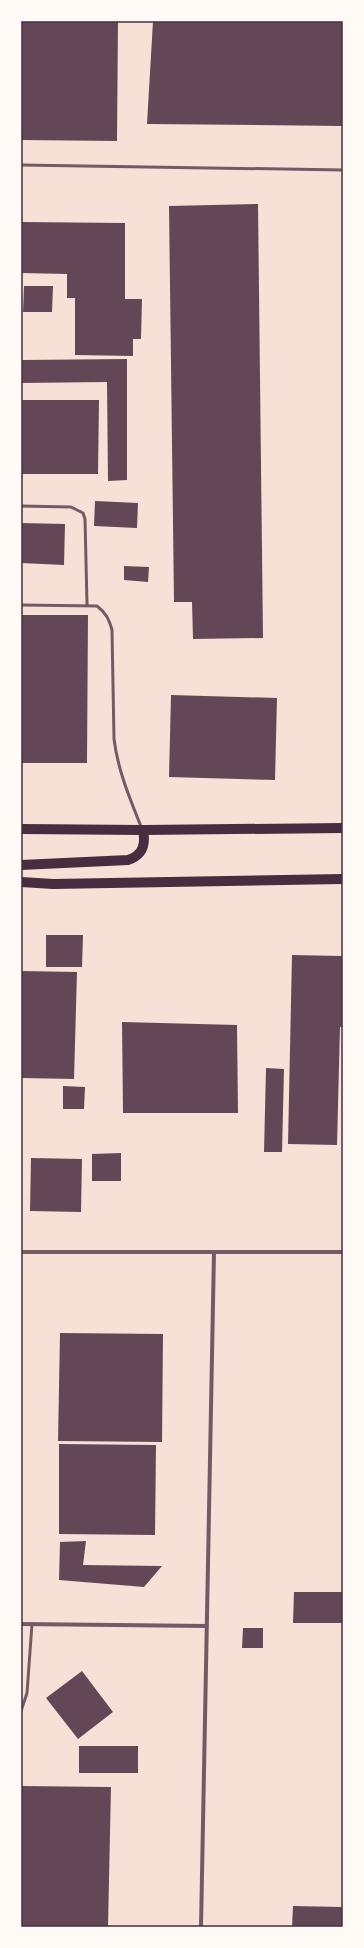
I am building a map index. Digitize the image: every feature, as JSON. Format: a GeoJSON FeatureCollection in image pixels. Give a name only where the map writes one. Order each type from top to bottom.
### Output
{"type":"FeatureCollection","features":[{"type":"Feature","properties":{"kind":"main road"},"geometry":{"type":"LineString","coordinates":[[21,829],[143,830],[343,828]]}},
{"type":"Feature","properties":{"kind":"main road"},"geometry":{"type":"LineString","coordinates":[[21,865],[128,860],[137,857],[143,849],[145,840],[143,830]]}},
{"type":"Feature","properties":{"kind":"main road"},"geometry":{"type":"LineString","coordinates":[[21,882],[53,884],[343,879]]}},
{"type":"Feature","properties":{"kind":"street"},"geometry":{"type":"LineString","coordinates":[[21,1252],[343,1252]]}},
{"type":"Feature","properties":{"kind":"street"},"geometry":{"type":"LineString","coordinates":[[201,1927],[214,1252]]}},
{"type":"Feature","properties":{"kind":"street"},"geometry":{"type":"LineString","coordinates":[[21,1624],[207,1626]]}},
{"type":"Feature","properties":{"kind":"lane"},"geometry":{"type":"LineString","coordinates":[[21,165],[343,170]]}},
{"type":"Feature","properties":{"kind":"lane"},"geometry":{"type":"LineString","coordinates":[[21,506],[71,507],[83,513],[85,519],[86,604]]}},
{"type":"Feature","properties":{"kind":"lane"},"geometry":{"type":"LineString","coordinates":[[21,605],[86,604],[96,606],[104,611],[109,619],[112,630],[115,747],[119,770],[143,830]]}},
{"type":"Feature","properties":{"kind":"lane"},"geometry":{"type":"LineString","coordinates":[[21,1711],[27,1693],[32,1624]]}},
{"type":"Feature","properties":{"kind":"building"},"geometry":{"type":"Polygon","coordinates":[[[21,21],[118,21],[117,141],[21,140],[21,21]]]}},
{"type":"Feature","properties":{"kind":"building"},"geometry":{"type":"Polygon","coordinates":[[[153,21],[343,21],[343,126],[147,124],[153,21]]]}},
{"type":"Feature","properties":{"kind":"building"},"geometry":{"type":"Polygon","coordinates":[[[258,204],[263,638],[193,639],[192,602],[174,602],[169,206],[258,204]]]}},
{"type":"Feature","properties":{"kind":"building"},"geometry":{"type":"Polygon","coordinates":[[[22,222],[125,223],[125,299],[142,299],[141,339],[133,339],[133,356],[75,355],[75,298],[67,298],[67,274],[21,273],[22,222]]]}},
{"type":"Feature","properties":{"kind":"building"},"geometry":{"type":"Polygon","coordinates":[[[24,286],[53,286],[52,312],[23,312],[24,286]]]}},
{"type":"Feature","properties":{"kind":"building"},"geometry":{"type":"Polygon","coordinates":[[[127,359],[127,480],[108,481],[107,382],[21,383],[21,360],[127,359]]]}},
{"type":"Feature","properties":{"kind":"building"},"geometry":{"type":"Polygon","coordinates":[[[21,400],[99,400],[98,474],[21,474],[21,400]]]}},
{"type":"Feature","properties":{"kind":"building"},"geometry":{"type":"Polygon","coordinates":[[[95,501],[138,503],[137,528],[94,526],[95,501]]]}},
{"type":"Feature","properties":{"kind":"building"},"geometry":{"type":"Polygon","coordinates":[[[21,523],[65,524],[64,565],[21,563],[21,523]]]}},
{"type":"Feature","properties":{"kind":"building"},"geometry":{"type":"Polygon","coordinates":[[[124,566],[149,567],[148,582],[124,580],[124,566]]]}},
{"type":"Feature","properties":{"kind":"building"},"geometry":{"type":"Polygon","coordinates":[[[21,615],[88,615],[87,763],[21,763],[21,615]]]}},
{"type":"Feature","properties":{"kind":"building"},"geometry":{"type":"Polygon","coordinates":[[[171,695],[277,698],[275,780],[169,777],[171,695]]]}},
{"type":"Feature","properties":{"kind":"building"},"geometry":{"type":"Polygon","coordinates":[[[46,935],[83,935],[82,967],[46,967],[46,935]]]}},
{"type":"Feature","properties":{"kind":"building"},"geometry":{"type":"Polygon","coordinates":[[[292,955],[343,956],[343,1027],[340,1027],[337,1145],[288,1144],[292,955]]]}},
{"type":"Feature","properties":{"kind":"building"},"geometry":{"type":"Polygon","coordinates":[[[21,971],[77,972],[74,1079],[21,1078],[21,971]]]}},
{"type":"Feature","properties":{"kind":"building"},"geometry":{"type":"Polygon","coordinates":[[[122,1022],[237,1025],[238,1113],[123,1113],[122,1022]]]}},
{"type":"Feature","properties":{"kind":"building"},"geometry":{"type":"Polygon","coordinates":[[[266,1068],[284,1069],[282,1152],[264,1152],[266,1068]]]}},
{"type":"Feature","properties":{"kind":"building"},"geometry":{"type":"Polygon","coordinates":[[[63,1086],[85,1087],[84,1109],[63,1109],[63,1086]]]}},
{"type":"Feature","properties":{"kind":"building"},"geometry":{"type":"Polygon","coordinates":[[[121,1153],[121,1181],[92,1181],[92,1154],[121,1153]]]}},
{"type":"Feature","properties":{"kind":"building"},"geometry":{"type":"Polygon","coordinates":[[[31,1158],[82,1159],[81,1212],[30,1211],[31,1158]]]}},
{"type":"Feature","properties":{"kind":"building"},"geometry":{"type":"Polygon","coordinates":[[[60,1333],[163,1334],[162,1442],[58,1441],[60,1333]]]}},
{"type":"Feature","properties":{"kind":"building"},"geometry":{"type":"Polygon","coordinates":[[[59,1444],[156,1445],[155,1535],[59,1534],[59,1444]]]}},
{"type":"Feature","properties":{"kind":"building"},"geometry":{"type":"Polygon","coordinates":[[[86,1541],[83,1565],[162,1566],[144,1587],[59,1580],[60,1542],[86,1541]]]}},
{"type":"Feature","properties":{"kind":"building"},"geometry":{"type":"Polygon","coordinates":[[[294,1592],[343,1592],[343,1623],[293,1623],[294,1592]]]}},
{"type":"Feature","properties":{"kind":"building"},"geometry":{"type":"Polygon","coordinates":[[[243,1628],[263,1628],[263,1648],[242,1648],[243,1628]]]}},
{"type":"Feature","properties":{"kind":"building"},"geometry":{"type":"Polygon","coordinates":[[[82,1671],[113,1712],[78,1739],[46,1698],[82,1671]]]}},
{"type":"Feature","properties":{"kind":"building"},"geometry":{"type":"Polygon","coordinates":[[[79,1746],[138,1746],[138,1773],[79,1773],[79,1746]]]}},
{"type":"Feature","properties":{"kind":"building"},"geometry":{"type":"Polygon","coordinates":[[[21,1786],[111,1787],[108,1927],[21,1927],[21,1786]]]}},
{"type":"Feature","properties":{"kind":"building"},"geometry":{"type":"Polygon","coordinates":[[[293,1906],[343,1907],[343,1927],[292,1927],[293,1906]]]}}]}
